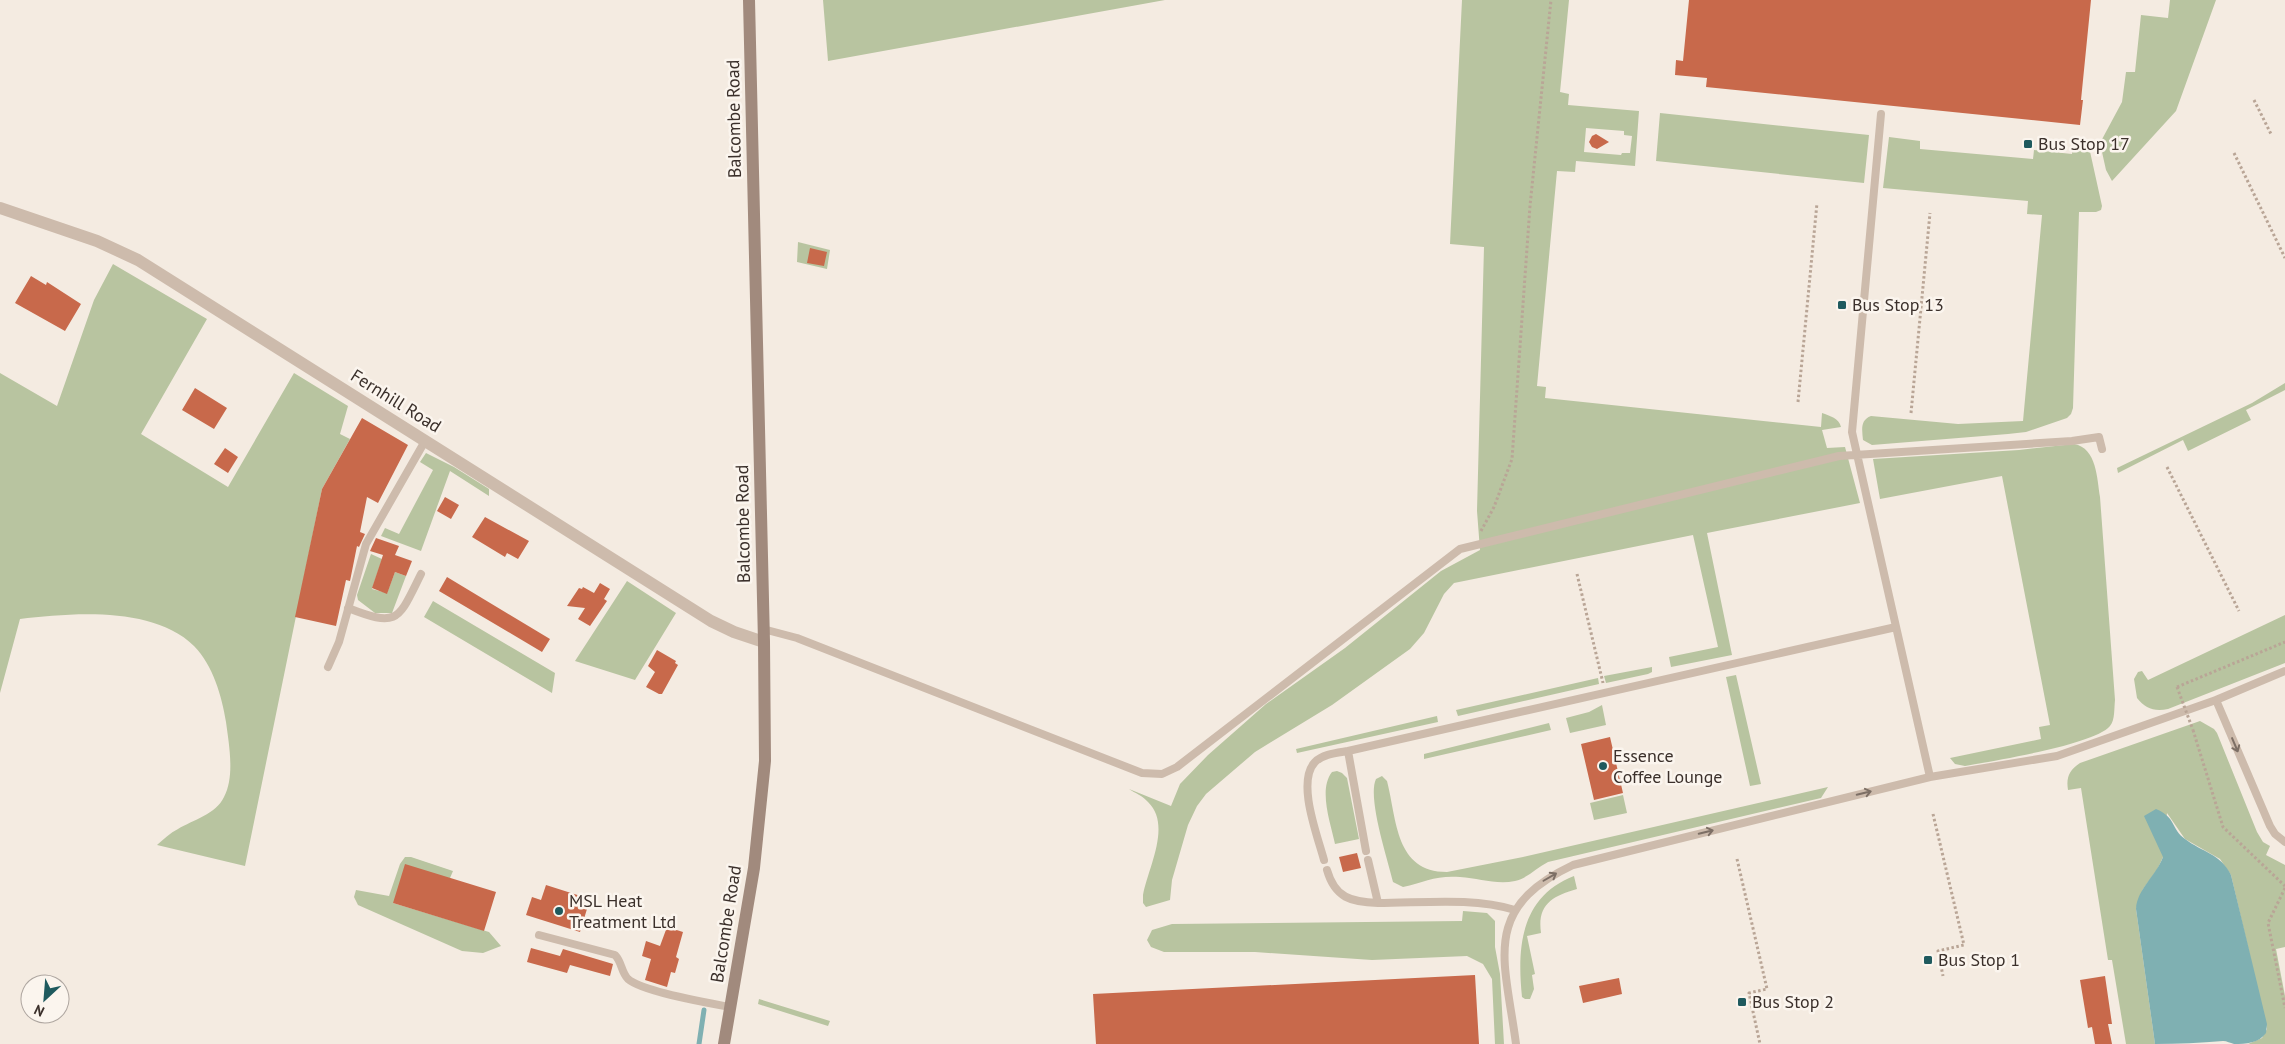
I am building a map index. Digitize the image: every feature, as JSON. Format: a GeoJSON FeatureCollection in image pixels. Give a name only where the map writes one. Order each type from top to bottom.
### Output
{"type":"FeatureCollection","features":[{"type":"Feature","properties":{"kind":"main road","name":"Balcombe Road"},"geometry":{"type":"LineString","coordinates":[[724,1044],[754,868],[765,761],[764,642],[749,0]]}},
{"type":"Feature","properties":{"kind":"street","name":"Fernhill Road"},"geometry":{"type":"LineString","coordinates":[[0,208],[97,241],[138,260],[716,624],[764,642]]}},
{"type":"Feature","properties":{"kind":"lane"},"geometry":{"type":"LineString","coordinates":[[1881,114],[1852,432],[1930,777]]}},
{"type":"Feature","properties":{"kind":"lane"},"geometry":{"type":"LineString","coordinates":[[763,629],[797,638],[1142,773],[1162,774],[1177,767],[1460,549],[1810,463],[1856,454],[2072,441],[2099,437],[2102,449]]}},
{"type":"Feature","properties":{"kind":"lane"},"geometry":{"type":"LineString","coordinates":[[328,667],[337,647],[366,544],[425,441]]}},
{"type":"Feature","properties":{"kind":"lane"},"geometry":{"type":"LineString","coordinates":[[348,608],[373,618],[394,618],[406,605],[421,574]]}},
{"type":"Feature","properties":{"kind":"lane"},"geometry":{"type":"LineString","coordinates":[[1324,860],[1308,800],[1308,780],[1312,767],[1320,759],[1330,754],[1896,627]]}},
{"type":"Feature","properties":{"kind":"lane"},"geometry":{"type":"LineString","coordinates":[[1516,1044],[1503,944],[1516,910],[1523,900],[1541,882],[1573,865],[1930,777],[2058,756],[2216,700],[2285,671]]}},
{"type":"Feature","properties":{"kind":"lane"},"geometry":{"type":"LineString","coordinates":[[2216,700],[2270,826],[2275,834],[2285,842]]}},
{"type":"Feature","properties":{"kind":"lane"},"geometry":{"type":"LineString","coordinates":[[1348,750],[1366,850]]}},
{"type":"Feature","properties":{"kind":"lane"},"geometry":{"type":"LineString","coordinates":[[1368,860],[1378,903]]}},
{"type":"Feature","properties":{"kind":"lane"},"geometry":{"type":"LineString","coordinates":[[1327,870],[1332,886],[1340,894],[1353,900],[1378,903],[1496,905],[1516,910]]}},
{"type":"Feature","properties":{"kind":"lane"},"geometry":{"type":"LineString","coordinates":[[539,935],[614,955],[619,960],[626,976],[638,984],[685,998],[730,1007]]}},
{"type":"Feature","properties":{"kind":"path"},"geometry":{"type":"LineString","coordinates":[[1478,536],[1494,507],[1512,459],[1530,206],[1551,0]]}},
{"type":"Feature","properties":{"kind":"path"},"geometry":{"type":"LineString","coordinates":[[2254,100],[2271,134]]}},
{"type":"Feature","properties":{"kind":"path"},"geometry":{"type":"LineString","coordinates":[[2234,153],[2285,258]]}},
{"type":"Feature","properties":{"kind":"path"},"geometry":{"type":"LineString","coordinates":[[1798,402],[1817,202]]}},
{"type":"Feature","properties":{"kind":"path"},"geometry":{"type":"LineString","coordinates":[[1911,412],[1930,213]]}},
{"type":"Feature","properties":{"kind":"path"},"geometry":{"type":"LineString","coordinates":[[2167,467],[2239,611]]}},
{"type":"Feature","properties":{"kind":"path"},"geometry":{"type":"LineString","coordinates":[[1577,574],[1605,692]]}},
{"type":"Feature","properties":{"kind":"path"},"geometry":{"type":"LineString","coordinates":[[2285,642],[2176,686],[2193,730],[2223,827],[2285,887],[2268,923],[2285,1008]]}},
{"type":"Feature","properties":{"kind":"path"},"geometry":{"type":"LineString","coordinates":[[1933,814],[1964,945],[1938,951],[1943,976]]}},
{"type":"Feature","properties":{"kind":"path"},"geometry":{"type":"LineString","coordinates":[[1737,859],[1767,989],[1749,993],[1760,1044]]}},
{"type":"Feature","properties":{"kind":"green space"},"geometry":{"type":"Polygon","coordinates":[[[823,0],[1165,0],[828,61],[823,0]]]}},
{"type":"Feature","properties":{"kind":"green space"},"geometry":{"type":"Polygon","coordinates":[[[1462,0],[1569,0],[1560,92],[1569,94],[1568,105],[1639,111],[1635,166],[1576,161],[1575,172],[1557,171],[1537,386],[1546,387],[1545,398],[1821,427],[1822,413],[1828,415],[1836,419],[1841,427],[1822,430],[1827,448],[1845,447],[1860,503],[1707,533],[1732,655],[1671,667],[1669,657],[1718,647],[1693,535],[1454,583],[1444,594],[1424,633],[1410,649],[1332,705],[1255,752],[1206,794],[1197,806],[1188,825],[1172,880],[1170,900],[1146,907],[1143,903],[1143,895],[1156,847],[1158,822],[1155,811],[1148,802],[1129,789],[1171,806],[1180,784],[1208,755],[1266,704],[1345,648],[1441,571],[1480,550],[1477,511],[1484,247],[1450,244],[1462,0]],[[1586,128],[1584,152],[1621,155],[1622,153],[1630,153],[1632,136],[1624,135],[1624,131],[1586,128]]]}},
{"type":"Feature","properties":{"kind":"green space"},"geometry":{"type":"Polygon","coordinates":[[[2170,0],[2216,0],[2176,111],[2112,181],[2106,170],[2100,143],[2122,102],[2126,72],[2135,72],[2141,15],[2168,18],[2170,0]]]}},
{"type":"Feature","properties":{"kind":"green space"},"geometry":{"type":"Polygon","coordinates":[[[1660,113],[1869,135],[1864,183],[1656,161],[1660,113]]]}},
{"type":"Feature","properties":{"kind":"green space"},"geometry":{"type":"Polygon","coordinates":[[[1889,137],[1920,141],[1920,149],[2033,159],[2034,150],[2072,154],[2073,142],[2081,142],[2089,147],[2102,206],[2101,210],[2096,212],[2079,212],[2073,408],[2067,418],[2026,432],[2008,434],[1872,445],[1863,440],[1863,423],[1871,416],[1958,424],[2023,421],[2042,215],[2027,214],[2028,201],[1883,188],[1889,137]]]}},
{"type":"Feature","properties":{"kind":"green space"},"geometry":{"type":"Polygon","coordinates":[[[798,242],[830,250],[827,269],[797,262],[798,242]]]}},
{"type":"Feature","properties":{"kind":"green space"},"geometry":{"type":"Polygon","coordinates":[[[113,264],[207,319],[141,434],[228,487],[294,373],[348,406],[340,434],[350,439],[322,489],[245,866],[157,845],[167,836],[216,808],[227,789],[230,770],[226,722],[216,682],[201,654],[177,633],[157,624],[135,618],[112,615],[64,615],[20,619],[0,693],[0,373],[57,406],[94,300],[113,264]]]}},
{"type":"Feature","properties":{"kind":"green space"},"geometry":{"type":"Polygon","coordinates":[[[2285,383],[2285,390],[2246,410],[2251,420],[2188,451],[2183,440],[2118,473],[2117,468],[2252,403],[2285,383]]]}},
{"type":"Feature","properties":{"kind":"green space"},"geometry":{"type":"Polygon","coordinates":[[[2074,444],[2082,447],[2092,458],[2098,482],[2115,700],[2113,721],[2110,726],[2100,733],[2064,746],[1965,766],[1955,764],[1950,758],[2041,739],[2039,727],[2050,725],[2002,476],[1880,499],[1873,459],[2019,450],[2074,444]]]}},
{"type":"Feature","properties":{"kind":"green space"},"geometry":{"type":"Polygon","coordinates":[[[426,453],[454,467],[489,489],[489,496],[450,471],[421,551],[381,536],[385,528],[399,534],[433,470],[420,462],[426,453]]]}},
{"type":"Feature","properties":{"kind":"green space"},"geometry":{"type":"Polygon","coordinates":[[[371,554],[382,559],[372,589],[387,593],[395,572],[406,576],[392,613],[375,613],[358,600],[357,595],[371,554]]]}},
{"type":"Feature","properties":{"kind":"green space"},"geometry":{"type":"Polygon","coordinates":[[[627,581],[676,613],[635,680],[575,661],[627,581]]]}},
{"type":"Feature","properties":{"kind":"green space"},"geometry":{"type":"Polygon","coordinates":[[[433,601],[555,673],[552,693],[424,617],[433,601]]]}},
{"type":"Feature","properties":{"kind":"green space"},"geometry":{"type":"Polygon","coordinates":[[[2285,615],[2285,663],[2168,709],[2158,710],[2150,708],[2137,698],[2134,679],[2138,672],[2142,671],[2148,680],[2285,615]]]}},
{"type":"Feature","properties":{"kind":"green space"},"geometry":{"type":"Polygon","coordinates":[[[1652,667],[1652,672],[1648,674],[1606,683],[1604,676],[1652,667]]]}},
{"type":"Feature","properties":{"kind":"green space"},"geometry":{"type":"Polygon","coordinates":[[[1736,675],[1761,784],[1750,786],[1726,677],[1736,675]]]}},
{"type":"Feature","properties":{"kind":"green space"},"geometry":{"type":"Polygon","coordinates":[[[1598,678],[1599,684],[1458,716],[1456,710],[1598,678]]]}},
{"type":"Feature","properties":{"kind":"green space"},"geometry":{"type":"Polygon","coordinates":[[[1602,705],[1606,725],[1570,733],[1566,718],[1589,712],[1602,705]]]}},
{"type":"Feature","properties":{"kind":"green space"},"geometry":{"type":"Polygon","coordinates":[[[1437,716],[1438,722],[1297,753],[1296,749],[1437,716]]]}},
{"type":"Feature","properties":{"kind":"green space"},"geometry":{"type":"Polygon","coordinates":[[[2200,721],[2214,729],[2217,733],[2257,832],[2263,842],[2270,846],[2266,855],[2285,865],[2285,947],[2276,949],[2285,996],[2285,1044],[2248,1044],[2262,1038],[2267,1029],[2231,875],[2220,859],[2185,839],[2167,813],[2163,857],[2157,870],[2143,889],[2136,909],[2155,1044],[2126,1044],[2112,960],[2108,960],[2081,788],[2068,790],[2067,782],[2073,768],[2080,763],[2200,721]]]}},
{"type":"Feature","properties":{"kind":"green space"},"geometry":{"type":"Polygon","coordinates":[[[1549,723],[1551,730],[1424,759],[1424,754],[1549,723]]]}},
{"type":"Feature","properties":{"kind":"green space"},"geometry":{"type":"Polygon","coordinates":[[[1337,771],[1347,778],[1359,839],[1335,844],[1327,807],[1326,788],[1332,772],[1337,771]]]}},
{"type":"Feature","properties":{"kind":"green space"},"geometry":{"type":"Polygon","coordinates":[[[1382,776],[1387,781],[1401,841],[1408,853],[1417,863],[1430,870],[1447,872],[1523,857],[1828,787],[1821,798],[1548,862],[1524,878],[1515,881],[1501,882],[1444,877],[1403,887],[1393,882],[1376,814],[1374,788],[1376,779],[1382,776]]]}},
{"type":"Feature","properties":{"kind":"green space"},"geometry":{"type":"Polygon","coordinates":[[[1623,795],[1627,813],[1594,820],[1590,803],[1623,795]]]}},
{"type":"Feature","properties":{"kind":"green space"},"geometry":{"type":"Polygon","coordinates":[[[405,857],[411,857],[453,871],[450,878],[393,903],[489,932],[501,946],[483,953],[462,951],[358,905],[354,897],[356,890],[389,896],[400,864],[405,857]]]}},
{"type":"Feature","properties":{"kind":"green space"},"geometry":{"type":"Polygon","coordinates":[[[1574,876],[1577,889],[1560,895],[1548,903],[1541,915],[1541,933],[1527,936],[1535,974],[1532,975],[1534,989],[1530,999],[1525,999],[1522,997],[1520,960],[1526,926],[1532,911],[1542,897],[1556,885],[1574,876]]]}},
{"type":"Feature","properties":{"kind":"green space"},"geometry":{"type":"Polygon","coordinates":[[[1463,911],[1487,913],[1495,921],[1495,947],[1500,974],[1504,1044],[1495,1044],[1492,979],[1483,964],[1467,956],[1372,960],[1255,952],[1164,952],[1151,947],[1147,940],[1152,930],[1172,924],[1462,921],[1463,911]]]}},
{"type":"Feature","properties":{"kind":"green space"},"geometry":{"type":"Polygon","coordinates":[[[759,999],[830,1021],[828,1026],[758,1004],[759,999]]]}},
{"type":"Feature","properties":{"kind":"water"},"geometry":{"type":"Polygon","coordinates":[[[2156,809],[2170,819],[2177,831],[2185,839],[2222,862],[2231,875],[2267,1024],[2266,1033],[2256,1041],[2239,1044],[2223,1041],[2155,1044],[2136,909],[2143,889],[2163,857],[2144,816],[2156,809]]]}},
{"type":"Feature","properties":{"kind":"building"},"geometry":{"type":"Polygon","coordinates":[[[1689,0],[2091,0],[2080,125],[1706,87],[1707,78],[1675,75],[1676,60],[1683,61],[1689,0]]]}},
{"type":"Feature","properties":{"kind":"building"},"geometry":{"type":"Polygon","coordinates":[[[1596,134],[1609,142],[1597,149],[1592,147],[1589,142],[1592,136],[1596,134]]]}},
{"type":"Feature","properties":{"kind":"building"},"geometry":{"type":"Polygon","coordinates":[[[810,248],[827,252],[824,266],[807,263],[810,248]]]}},
{"type":"Feature","properties":{"kind":"building"},"geometry":{"type":"Polygon","coordinates":[[[31,276],[46,285],[47,282],[81,304],[65,331],[15,303],[31,276]]]}},
{"type":"Feature","properties":{"kind":"building"},"geometry":{"type":"Polygon","coordinates":[[[195,388],[227,408],[214,429],[182,410],[195,388]]]}},
{"type":"Feature","properties":{"kind":"building"},"geometry":{"type":"Polygon","coordinates":[[[362,418],[408,445],[378,503],[367,497],[360,532],[365,534],[359,547],[357,546],[350,581],[346,580],[336,626],[295,617],[322,489],[362,418]]]}},
{"type":"Feature","properties":{"kind":"building"},"geometry":{"type":"Polygon","coordinates":[[[225,448],[238,457],[228,473],[214,464],[225,448]]]}},
{"type":"Feature","properties":{"kind":"building"},"geometry":{"type":"Polygon","coordinates":[[[445,497],[459,505],[451,519],[437,511],[445,497]]]}},
{"type":"Feature","properties":{"kind":"building"},"geometry":{"type":"Polygon","coordinates":[[[485,517],[529,541],[518,559],[507,553],[505,557],[472,537],[485,517]]]}},
{"type":"Feature","properties":{"kind":"building"},"geometry":{"type":"Polygon","coordinates":[[[376,538],[399,546],[395,555],[412,561],[406,576],[395,572],[387,594],[372,588],[383,555],[370,551],[376,538]]]}},
{"type":"Feature","properties":{"kind":"building"},"geometry":{"type":"Polygon","coordinates":[[[447,577],[550,639],[542,652],[439,591],[447,577]]]}},
{"type":"Feature","properties":{"kind":"building"},"geometry":{"type":"Polygon","coordinates":[[[600,583],[610,589],[604,599],[607,601],[590,626],[578,619],[585,608],[567,606],[579,588],[582,589],[583,587],[594,593],[600,583]]]}},
{"type":"Feature","properties":{"kind":"building"},"geometry":{"type":"Polygon","coordinates":[[[657,650],[676,661],[675,663],[678,665],[662,694],[646,687],[655,672],[648,666],[657,650]]]}},
{"type":"Feature","properties":{"kind":"building"},"geometry":{"type":"Polygon","coordinates":[[[1610,737],[1623,793],[1594,800],[1581,744],[1610,737]]]}},
{"type":"Feature","properties":{"kind":"building"},"geometry":{"type":"Polygon","coordinates":[[[1357,853],[1361,868],[1343,872],[1339,857],[1357,853]]]}},
{"type":"Feature","properties":{"kind":"building"},"geometry":{"type":"Polygon","coordinates":[[[405,864],[496,892],[484,931],[393,903],[405,864]]]}},
{"type":"Feature","properties":{"kind":"building"},"geometry":{"type":"Polygon","coordinates":[[[546,885],[590,899],[580,932],[526,915],[532,897],[541,900],[546,885]]]}},
{"type":"Feature","properties":{"kind":"building"},"geometry":{"type":"Polygon","coordinates":[[[667,927],[683,932],[676,957],[679,959],[675,973],[671,972],[667,987],[645,980],[651,959],[642,956],[646,941],[660,946],[667,927]]]}},
{"type":"Feature","properties":{"kind":"building"},"geometry":{"type":"Polygon","coordinates":[[[531,948],[560,956],[563,949],[613,964],[610,976],[570,965],[567,973],[527,962],[531,948]]]}},
{"type":"Feature","properties":{"kind":"building"},"geometry":{"type":"Polygon","coordinates":[[[1475,975],[1479,1044],[1096,1044],[1093,994],[1475,975]]]}},
{"type":"Feature","properties":{"kind":"building"},"geometry":{"type":"Polygon","coordinates":[[[2105,976],[2112,1024],[2108,1024],[2112,1044],[2095,1044],[2092,1027],[2088,1028],[2080,980],[2105,976]]]}},
{"type":"Feature","properties":{"kind":"building"},"geometry":{"type":"Polygon","coordinates":[[[1619,978],[1622,994],[1583,1003],[1579,986],[1619,978]]]}},
{"type":"Feature","properties":{"kind":"waterway"},"geometry":{"type":"LineString","coordinates":[[699,1044],[704,1010]]}},
{"type":"Feature","properties":{"kind":"place","name":"Bus Stop 17"},"geometry":{"type":"Point","coordinates":[2028,144]}},
{"type":"Feature","properties":{"kind":"place","name":"Bus Stop 13"},"geometry":{"type":"Point","coordinates":[1842,305]}},
{"type":"Feature","properties":{"kind":"place","name":"Essence Coffee Lounge"},"geometry":{"type":"Point","coordinates":[1603,766]}},
{"type":"Feature","properties":{"kind":"place","name":"MSL Heat Treatment Ltd"},"geometry":{"type":"Point","coordinates":[559,911]}},
{"type":"Feature","properties":{"kind":"place","name":"Bus Stop 1"},"geometry":{"type":"Point","coordinates":[1928,960]}},
{"type":"Feature","properties":{"kind":"place","name":"Bus Stop 2"},"geometry":{"type":"Point","coordinates":[1742,1002]}}]}
